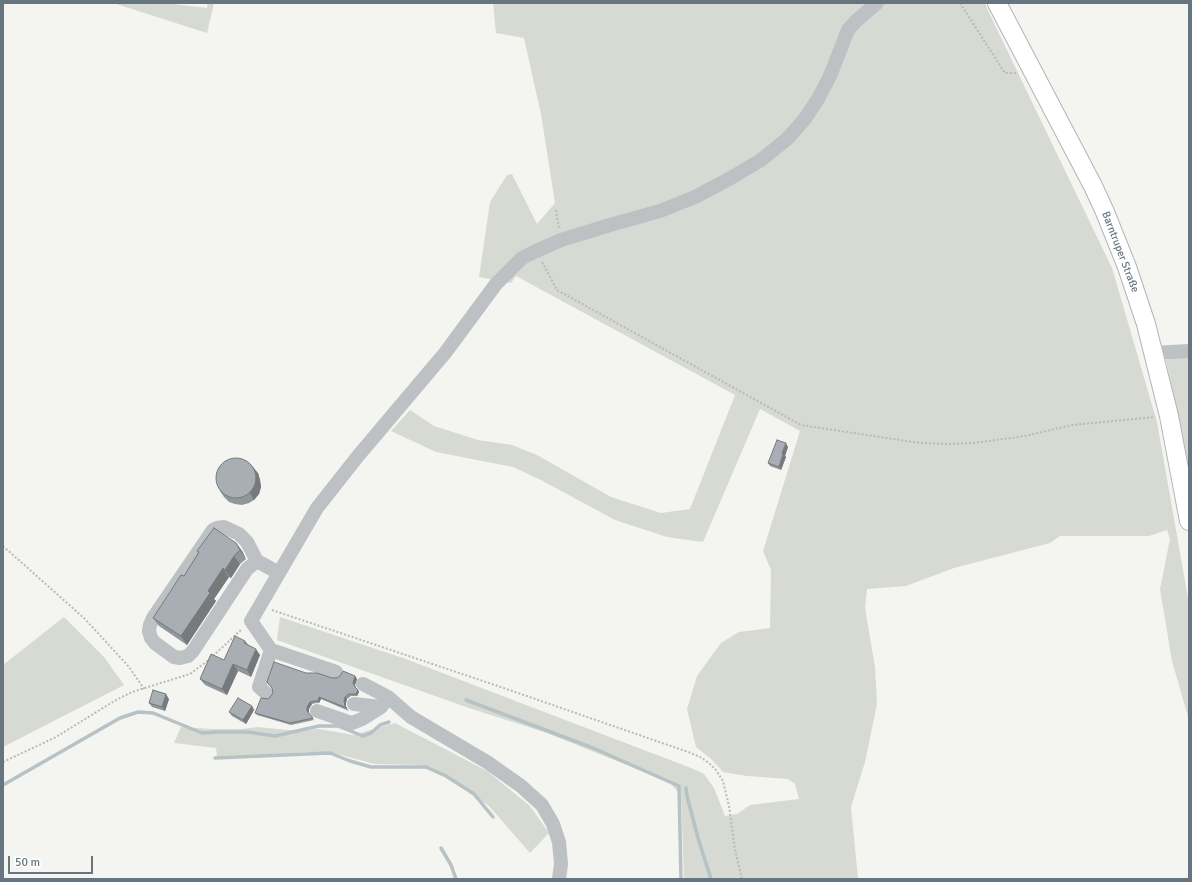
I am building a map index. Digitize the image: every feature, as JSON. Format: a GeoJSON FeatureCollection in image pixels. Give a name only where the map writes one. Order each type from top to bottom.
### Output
{"type":"FeatureCollection","features":[{"type":"Feature","properties":{"kind":"main road","name":"Barntruper Straße"},"geometry":{"type":"LineString","coordinates":[[997,3],[1083,166],[1105,212],[1127,267],[1137,295],[1169,416],[1189,521]]}},
{"type":"Feature","properties":{"kind":"lane"},"geometry":{"type":"LineString","coordinates":[[336,672],[271,650],[251,621],[317,508],[358,456],[445,353],[496,284],[522,258],[536,251],[561,240],[660,211],[695,197],[761,160],[787,139],[804,120],[818,99],[830,76],[848,30],[856,20],[877,3]]}},
{"type":"Feature","properties":{"kind":"lane"},"geometry":{"type":"LineString","coordinates":[[1153,353],[1189,351]]}},
{"type":"Feature","properties":{"kind":"lane"},"geometry":{"type":"LineString","coordinates":[[257,561],[247,569],[193,651],[188,656],[180,658],[174,657],[150,638],[149,631],[153,618],[214,530],[217,528],[224,527],[239,534],[247,542],[257,561],[279,573]]}},
{"type":"Feature","properties":{"kind":"lane"},"geometry":{"type":"LineString","coordinates":[[266,693],[259,687],[269,670],[271,650]]}},
{"type":"Feature","properties":{"kind":"lane"},"geometry":{"type":"LineString","coordinates":[[362,684],[384,702],[487,762],[521,786],[542,805],[553,824],[559,842],[561,864],[559,879]]}},
{"type":"Feature","properties":{"kind":"lane"},"geometry":{"type":"LineString","coordinates":[[354,704],[384,702]]}},
{"type":"Feature","properties":{"kind":"lane"},"geometry":{"type":"LineString","coordinates":[[317,711],[352,723],[362,719],[384,702]]}},
{"type":"Feature","properties":{"kind":"path"},"geometry":{"type":"LineString","coordinates":[[960,3],[1005,73],[1034,73]]}},
{"type":"Feature","properties":{"kind":"path"},"geometry":{"type":"LineString","coordinates":[[556,210],[561,240]]}},
{"type":"Feature","properties":{"kind":"path"},"geometry":{"type":"LineString","coordinates":[[536,251],[557,290],[801,425],[920,443],[949,444],[974,443],[1025,436],[1072,425],[1169,416]]}},
{"type":"Feature","properties":{"kind":"path"},"geometry":{"type":"LineString","coordinates":[[3,546],[85,619],[130,667],[144,689]]}},
{"type":"Feature","properties":{"kind":"path"},"geometry":{"type":"LineString","coordinates":[[259,606],[492,684],[702,758],[713,767],[722,781],[729,806],[735,850],[742,879]]}},
{"type":"Feature","properties":{"kind":"path"},"geometry":{"type":"LineString","coordinates":[[3,762],[56,737],[116,700],[132,692],[190,674],[221,650],[251,621]]}},
{"type":"Feature","properties":{"kind":"shaded area"},"geometry":{"type":"Polygon","coordinates":[[[113,3],[163,3],[207,8],[208,3],[214,3],[207,33],[113,3]]]}},
{"type":"Feature","properties":{"kind":"shaded area"},"geometry":{"type":"Polygon","coordinates":[[[493,3],[985,3],[1112,268],[1157,422],[1189,604],[1189,720],[1172,661],[1160,589],[1170,539],[1167,530],[1149,536],[1060,536],[1050,543],[954,568],[906,586],[867,589],[865,608],[875,667],[877,704],[865,762],[851,807],[858,879],[684,879],[681,795],[669,782],[547,733],[469,708],[277,640],[280,617],[403,658],[691,768],[704,774],[714,788],[725,816],[737,814],[750,805],[799,799],[795,784],[788,779],[747,776],[723,772],[711,759],[696,747],[687,709],[697,676],[721,643],[739,632],[770,628],[771,570],[763,551],[800,431],[760,409],[703,542],[667,537],[615,520],[541,480],[513,467],[436,452],[391,431],[410,410],[434,426],[478,440],[512,445],[537,455],[611,497],[661,513],[690,509],[735,395],[516,276],[511,283],[479,277],[490,202],[507,175],[512,174],[537,224],[555,203],[541,114],[524,38],[496,33],[493,3]]]}},
{"type":"Feature","properties":{"kind":"shaded area"},"geometry":{"type":"Polygon","coordinates":[[[1189,356],[1189,467],[1166,360],[1173,357],[1189,356]]]}},
{"type":"Feature","properties":{"kind":"shaded area"},"geometry":{"type":"Polygon","coordinates":[[[64,617],[104,657],[124,685],[3,747],[3,665],[64,617]]]}},
{"type":"Feature","properties":{"kind":"shaded area"},"geometry":{"type":"Polygon","coordinates":[[[395,723],[487,771],[530,806],[549,833],[530,853],[489,806],[439,772],[421,765],[374,764],[334,753],[308,752],[217,756],[216,748],[174,743],[181,727],[242,729],[258,727],[298,731],[319,729],[353,735],[395,723]]]}},
{"type":"Feature","properties":{"kind":"building"},"geometry":{"type":"Polygon","coordinates":[[[777,440],[786,443],[779,467],[768,463],[777,440]]]}},
{"type":"Feature","properties":{"kind":"building"},"geometry":{"type":"Polygon","coordinates":[[[240,458],[247,461],[253,467],[256,478],[255,486],[247,495],[240,498],[232,498],[225,495],[217,486],[216,474],[219,467],[228,459],[240,458]]]}},
{"type":"Feature","properties":{"kind":"building"},"geometry":{"type":"Polygon","coordinates":[[[214,528],[236,543],[240,550],[225,570],[223,568],[208,591],[210,593],[181,636],[153,618],[181,575],[184,576],[199,552],[197,551],[214,528]]]}},
{"type":"Feature","properties":{"kind":"building"},"geometry":{"type":"Polygon","coordinates":[[[235,636],[245,641],[244,643],[256,649],[247,670],[233,664],[222,689],[200,679],[211,654],[224,660],[235,636]]]}},
{"type":"Feature","properties":{"kind":"building"},"geometry":{"type":"Polygon","coordinates":[[[274,662],[306,673],[317,673],[332,678],[337,678],[343,671],[355,676],[353,683],[358,690],[356,694],[349,694],[345,697],[344,701],[347,708],[319,697],[318,701],[310,702],[307,707],[307,711],[313,718],[290,723],[255,713],[261,698],[268,699],[273,693],[272,688],[267,682],[274,662]]]}},
{"type":"Feature","properties":{"kind":"building"},"geometry":{"type":"Polygon","coordinates":[[[153,690],[166,694],[162,707],[149,703],[153,690]]]}},
{"type":"Feature","properties":{"kind":"building"},"geometry":{"type":"Polygon","coordinates":[[[238,698],[252,706],[243,720],[229,712],[238,698]]]}},
{"type":"Feature","properties":{"kind":"waterway"},"geometry":{"type":"LineString","coordinates":[[466,700],[593,748],[679,786],[681,879]]}},
{"type":"Feature","properties":{"kind":"waterway"},"geometry":{"type":"LineString","coordinates":[[3,785],[120,718],[138,712],[153,713],[202,733],[248,732],[275,736],[319,726],[338,726],[363,736],[371,733],[380,725],[389,722]]}},
{"type":"Feature","properties":{"kind":"waterway"},"geometry":{"type":"LineString","coordinates":[[215,758],[330,753],[371,767],[426,767],[446,776],[474,794],[493,817]]}},
{"type":"Feature","properties":{"kind":"waterway"},"geometry":{"type":"LineString","coordinates":[[686,788],[698,838],[711,879]]}},
{"type":"Feature","properties":{"kind":"waterway"},"geometry":{"type":"LineString","coordinates":[[441,848],[451,865],[456,879]]}}]}
